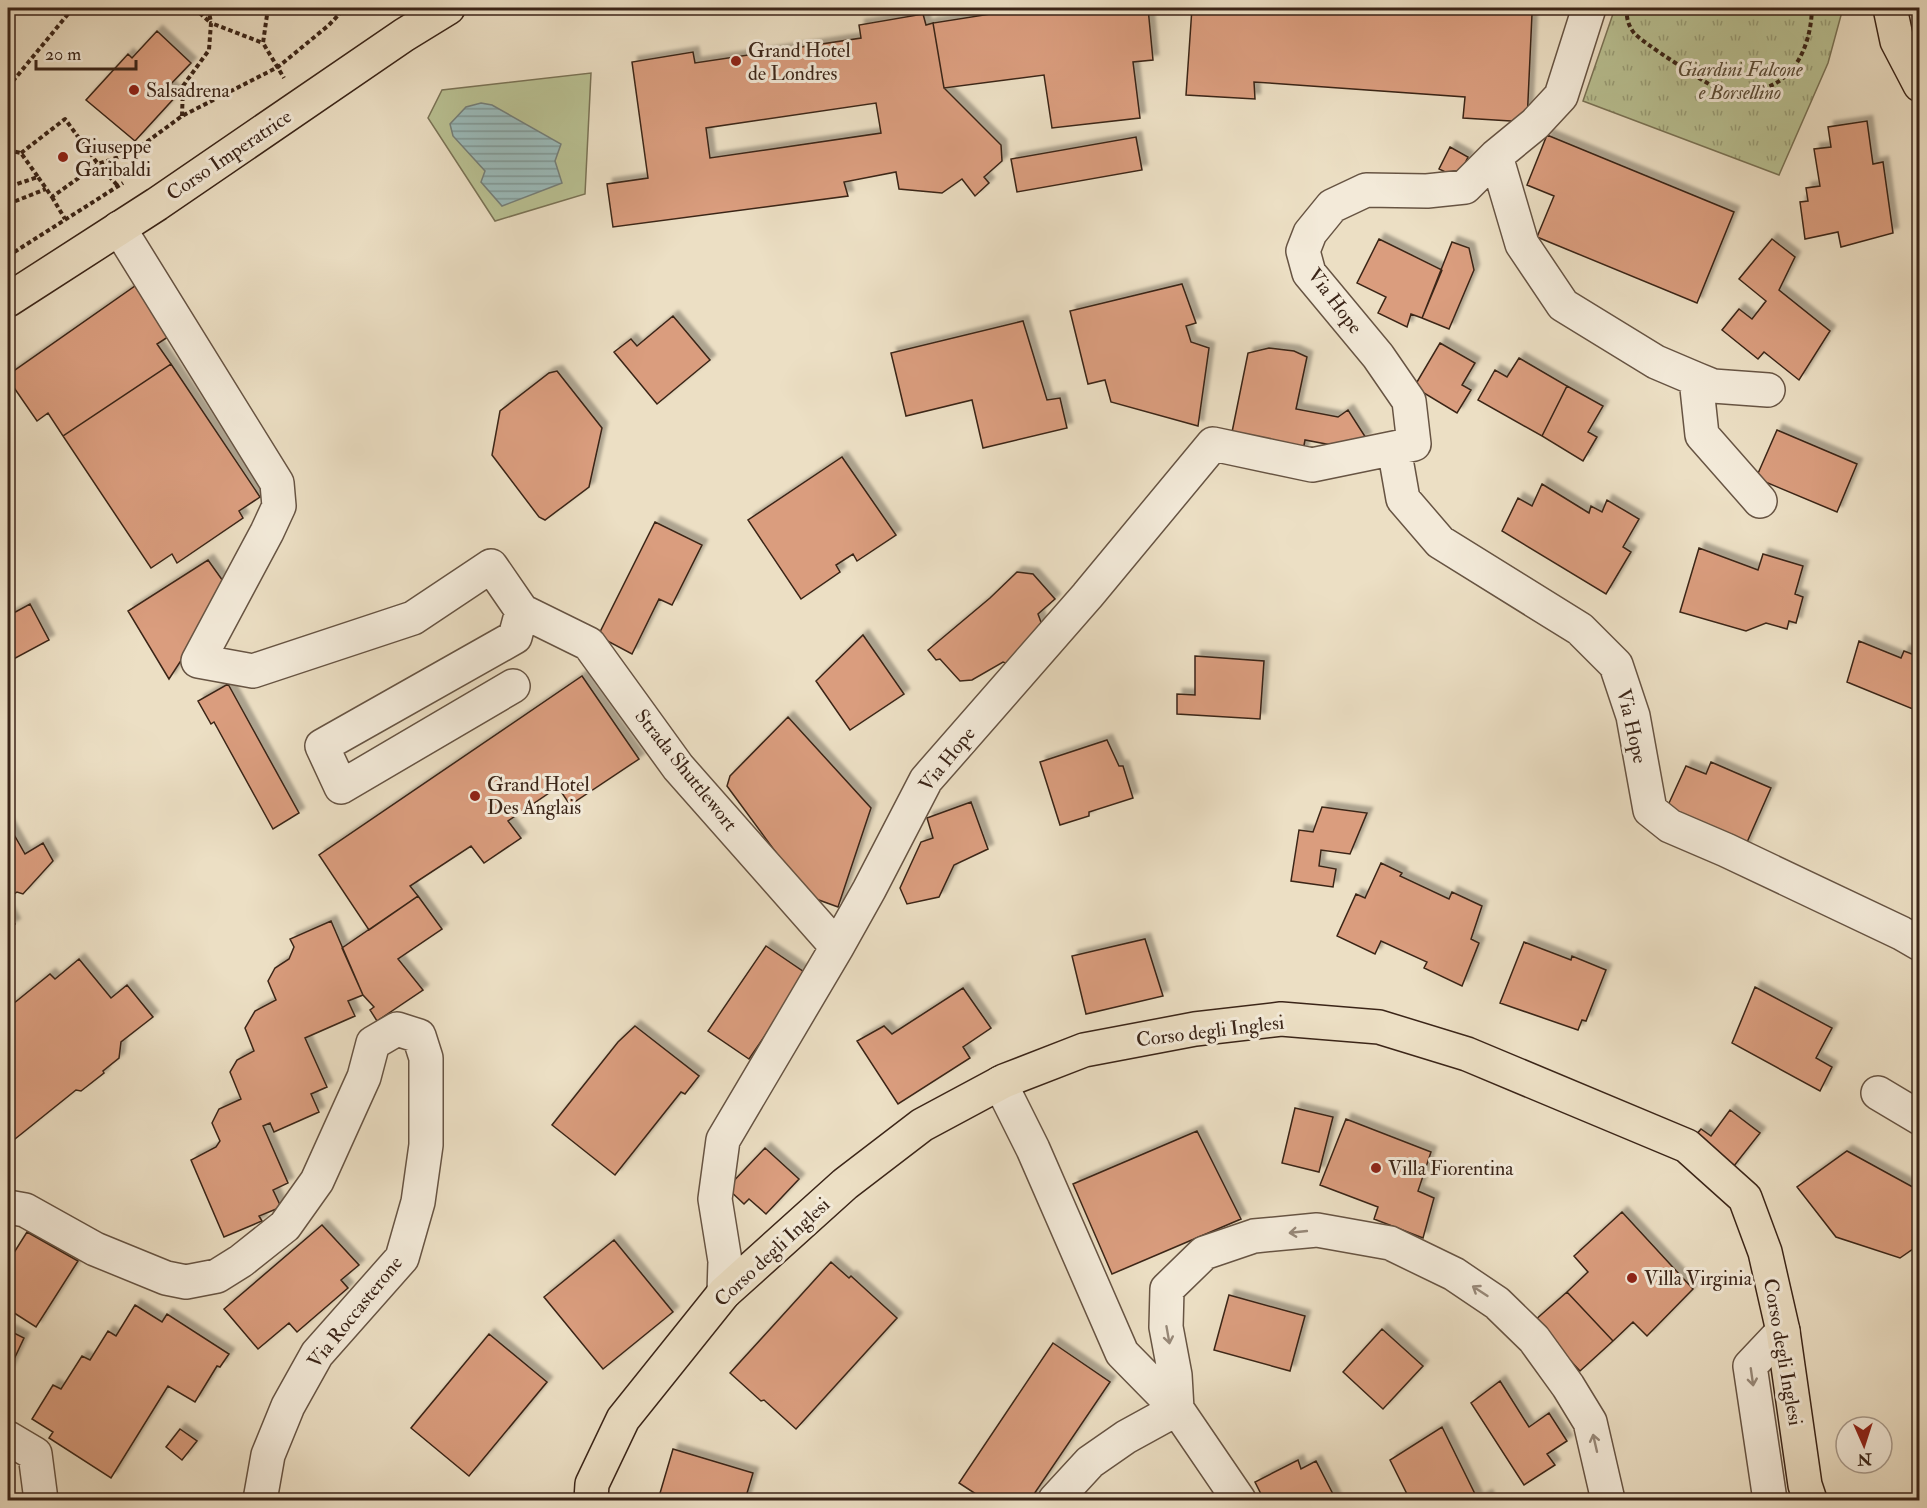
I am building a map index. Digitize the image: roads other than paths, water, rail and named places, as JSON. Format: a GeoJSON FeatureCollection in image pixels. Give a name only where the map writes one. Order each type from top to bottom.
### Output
{"type":"FeatureCollection","features":[{"type":"Feature","properties":{"kind":"main road","name":"Corso Imperatrice"},"geometry":{"type":"LineString","coordinates":[[8,300],[119,228],[404,35],[448,8]]}},
{"type":"Feature","properties":{"kind":"main road"},"geometry":{"type":"LineString","coordinates":[[1890,8],[1897,41],[1920,85]]}},
{"type":"Feature","properties":{"kind":"main road","name":"Corso degli Inglesi"},"geometry":{"type":"LineString","coordinates":[[591,1500],[592,1484],[623,1419],[724,1293],[845,1184],[922,1125],[1000,1083],[1084,1050],[1195,1029],[1281,1019],[1379,1027],[1467,1054],[1687,1146],[1745,1198],[1765,1252],[1783,1331],[1805,1485],[1810,1500]]}},
{"type":"Feature","properties":{"kind":"street","name":"Via Hope"},"geometry":{"type":"LineString","coordinates":[[724,1293],[725,1261],[715,1199],[723,1140],[837,947],[926,780],[1087,596],[1213,444],[1312,465],[1414,444],[1409,401],[1378,356],[1309,273],[1303,251],[1310,233],[1332,206],[1366,190],[1427,191],[1465,187],[1496,156],[1535,124],[1561,96],[1589,8]]}},
{"type":"Feature","properties":{"kind":"street"},"geometry":{"type":"LineString","coordinates":[[1496,156],[1522,244],[1563,305],[1656,362],[1696,379],[1713,386],[1768,390]]}},
{"type":"Feature","properties":{"kind":"street"},"geometry":{"type":"LineString","coordinates":[[119,228],[277,483],[279,506],[198,661],[253,671],[412,618],[491,566],[522,611],[515,637],[322,746],[341,787],[513,686]]}},
{"type":"Feature","properties":{"kind":"street"},"geometry":{"type":"LineString","coordinates":[[1696,379],[1702,435],[1760,501]]}},
{"type":"Feature","properties":{"kind":"street","name":"Via Hope"},"geometry":{"type":"LineString","coordinates":[[1394,448],[1403,500],[1440,542],[1580,628],[1616,664],[1633,716],[1650,810],[1670,826],[1736,855],[1920,944]]}},
{"type":"Feature","properties":{"kind":"street","name":"Strada Shuttlewort"},"geometry":{"type":"LineString","coordinates":[[522,611],[589,644],[678,767],[837,947]]}},
{"type":"Feature","properties":{"kind":"street","name":"Via Roccasterone"},"geometry":{"type":"LineString","coordinates":[[8,1207],[25,1210],[94,1249],[166,1278],[186,1282],[217,1276],[242,1262],[285,1226],[317,1181],[364,1077],[373,1043],[397,1029],[419,1036],[426,1058],[426,1145],[418,1202],[402,1258],[317,1354],[288,1406],[268,1455],[260,1500]]}},
{"type":"Feature","properties":{"kind":"street"},"geometry":{"type":"LineString","coordinates":[[1000,1083],[1033,1149],[1122,1353],[1177,1409],[1239,1500]]}},
{"type":"Feature","properties":{"kind":"street"},"geometry":{"type":"LineString","coordinates":[[1878,1093],[1920,1118]]}},
{"type":"Feature","properties":{"kind":"street"},"geometry":{"type":"LineString","coordinates":[[1177,1409],[1175,1375],[1166,1327],[1167,1289],[1204,1253],[1254,1236],[1317,1230],[1390,1243],[1454,1274],[1497,1303],[1534,1339],[1568,1386],[1590,1422],[1608,1500]]}},
{"type":"Feature","properties":{"kind":"street"},"geometry":{"type":"LineString","coordinates":[[1770,1500],[1750,1366],[1783,1331]]}},
{"type":"Feature","properties":{"kind":"street"},"geometry":{"type":"LineString","coordinates":[[1055,1500],[1090,1462],[1126,1437],[1177,1409]]}},
{"type":"Feature","properties":{"kind":"street"},"geometry":{"type":"LineString","coordinates":[[8,1438],[35,1454],[41,1500]]}},
{"type":"Feature","properties":{"kind":"water"},"geometry":{"type":"Polygon","coordinates":[[[481,103],[492,105],[561,144],[555,161],[562,183],[502,206],[481,182],[485,171],[453,136],[450,124],[466,107],[481,103]]]}},
{"type":"Feature","properties":{"kind":"place","name":"Grand Hotel de Londres"},"geometry":{"type":"Point","coordinates":[736,61]}},
{"type":"Feature","properties":{"kind":"place","name":"Salsadrena"},"geometry":{"type":"Point","coordinates":[134,90]}},
{"type":"Feature","properties":{"kind":"place","name":"Giuseppe Garibaldi"},"geometry":{"type":"Point","coordinates":[63,157]}},
{"type":"Feature","properties":{"kind":"place","name":"Grand Hotel Des Anglais"},"geometry":{"type":"Point","coordinates":[475,796]}},
{"type":"Feature","properties":{"kind":"place","name":"Villa Fiorentina"},"geometry":{"type":"Point","coordinates":[1376,1168]}},
{"type":"Feature","properties":{"kind":"place","name":"Villa Virginia"},"geometry":{"type":"Point","coordinates":[1632,1278]}},
{"type":"Feature","properties":{"kind":"park label","name":"Giardini Falcone e Borsellino"},"geometry":{"type":"Point","coordinates":[1740,80]}}]}
